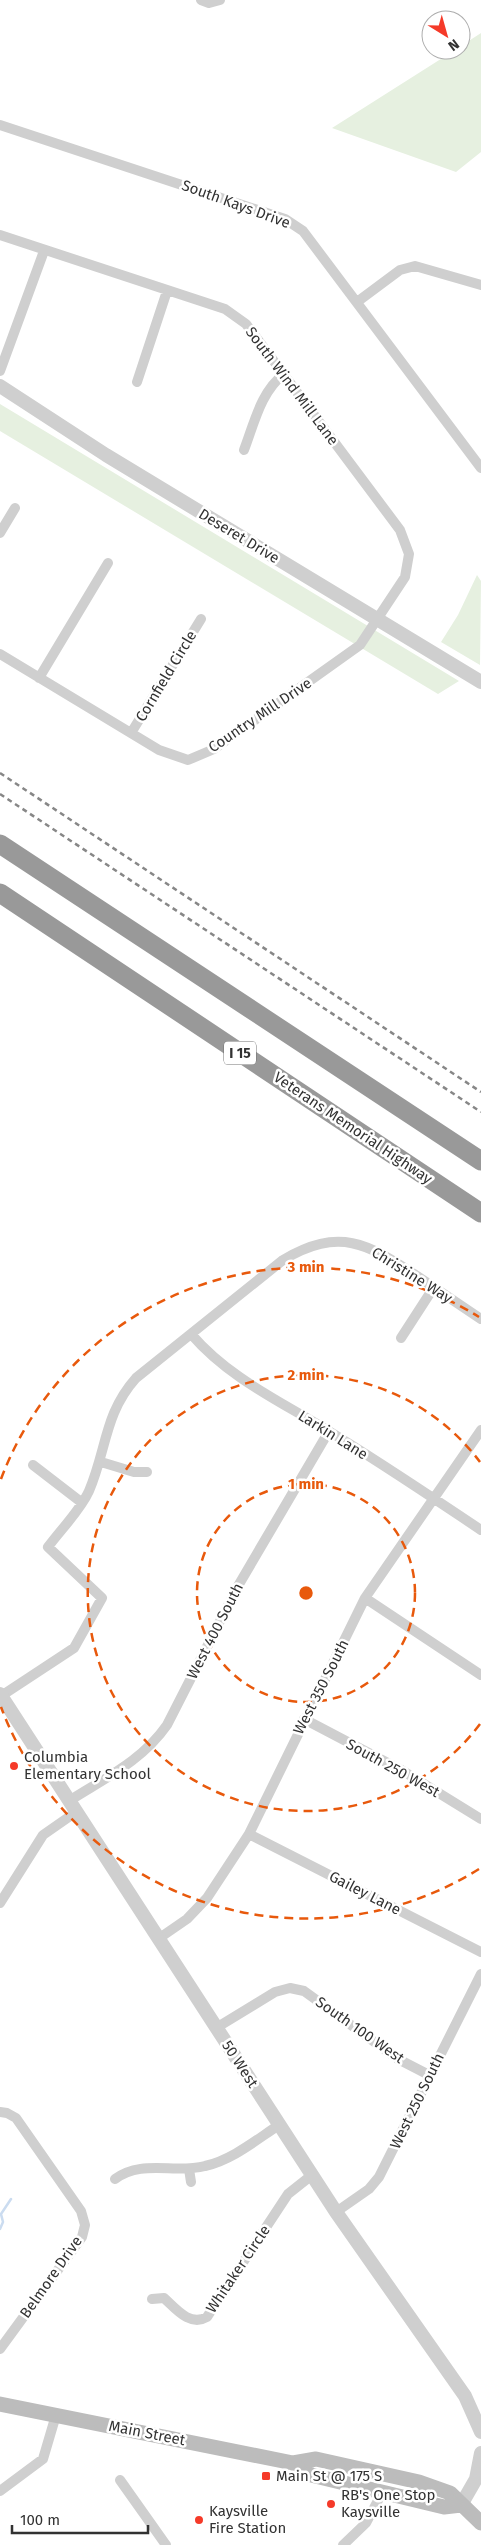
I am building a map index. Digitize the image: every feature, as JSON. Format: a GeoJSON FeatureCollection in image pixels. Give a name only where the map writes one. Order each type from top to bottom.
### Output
{"type":"FeatureCollection","features":[{"type":"Feature","properties":{"kind":"highway"},"geometry":{"type":"LineString","coordinates":[[0,844],[481,1162]]}},
{"type":"Feature","properties":{"kind":"highway","name":"Veterans Memorial Highway"},"geometry":{"type":"LineString","coordinates":[[0,893],[481,1213]]}},
{"type":"Feature","properties":{"kind":"main road","name":"Main Street"},"geometry":{"type":"LineString","coordinates":[[0,2404],[293,2463],[316,2459],[419,2482],[450,2493],[481,2523]]}},
{"type":"Feature","properties":{"kind":"main road","name":"Main Street"},"geometry":{"type":"LineString","coordinates":[[293,2463],[311,2475],[444,2507],[461,2504]]}},
{"type":"Feature","properties":{"kind":"street"},"geometry":{"type":"LineString","coordinates":[[201,0],[209,3],[220,0]]}},
{"type":"Feature","properties":{"kind":"street","name":"South Kays Drive"},"geometry":{"type":"LineString","coordinates":[[0,125],[285,219],[304,231],[481,468]]}},
{"type":"Feature","properties":{"kind":"street","name":"South Wind Mill Lane"},"geometry":{"type":"LineString","coordinates":[[0,235],[225,309],[246,324],[400,530],[409,554],[405,577],[377,620]]}},
{"type":"Feature","properties":{"kind":"street"},"geometry":{"type":"LineString","coordinates":[[0,371],[44,251]]}},
{"type":"Feature","properties":{"kind":"street"},"geometry":{"type":"LineString","coordinates":[[357,302],[400,270],[415,266],[481,285]]}},
{"type":"Feature","properties":{"kind":"street"},"geometry":{"type":"LineString","coordinates":[[137,382],[167,291]]}},
{"type":"Feature","properties":{"kind":"street"},"geometry":{"type":"LineString","coordinates":[[244,450],[266,394],[275,381],[284,374]]}},
{"type":"Feature","properties":{"kind":"street","name":"Deseret Drive"},"geometry":{"type":"LineString","coordinates":[[0,386],[114,460],[481,682]]}},
{"type":"Feature","properties":{"kind":"street"},"geometry":{"type":"LineString","coordinates":[[0,533],[15,508]]}},
{"type":"Feature","properties":{"kind":"street"},"geometry":{"type":"LineString","coordinates":[[39,678],[108,563]]}},
{"type":"Feature","properties":{"kind":"street","name":"Cornfield Circle"},"geometry":{"type":"LineString","coordinates":[[131,733],[201,619]]}},
{"type":"Feature","properties":{"kind":"street","name":"Country Mill Drive"},"geometry":{"type":"LineString","coordinates":[[0,654],[159,750],[188,760],[214,749],[360,644],[377,620]]}},
{"type":"Feature","properties":{"kind":"street","name":"Christine Way"},"geometry":{"type":"LineString","coordinates":[[0,1695],[74,1648],[102,1598],[48,1547],[88,1494],[101,1462],[107,1428],[122,1393],[136,1378],[283,1260],[303,1248],[324,1242],[353,1243],[381,1253],[481,1319]]}},
{"type":"Feature","properties":{"kind":"street"},"geometry":{"type":"LineString","coordinates":[[401,1338],[434,1287]]}},
{"type":"Feature","properties":{"kind":"street","name":"Larkin Lane"},"geometry":{"type":"LineString","coordinates":[[191,1334],[212,1358],[230,1372],[329,1431],[481,1530]]}},
{"type":"Feature","properties":{"kind":"street","name":"West 350 South"},"geometry":{"type":"LineString","coordinates":[[158,1939],[187,1919],[207,1898],[249,1834],[304,1719],[366,1598],[481,1430]]}},
{"type":"Feature","properties":{"kind":"street","name":"West 400 South"},"geometry":{"type":"LineString","coordinates":[[73,1806],[154,1744],[167,1725],[238,1586],[329,1431]]}},
{"type":"Feature","properties":{"kind":"street"},"geometry":{"type":"LineString","coordinates":[[101,1462],[134,1472],[147,1472]]}},
{"type":"Feature","properties":{"kind":"street"},"geometry":{"type":"LineString","coordinates":[[33,1465],[82,1502]]}},
{"type":"Feature","properties":{"kind":"street"},"geometry":{"type":"LineString","coordinates":[[366,1598],[481,1675]]}},
{"type":"Feature","properties":{"kind":"street","name":"50 West"},"geometry":{"type":"LineString","coordinates":[[0,1695],[336,2212],[465,2396],[481,2432]]}},
{"type":"Feature","properties":{"kind":"street","name":"South 250 West"},"geometry":{"type":"LineString","coordinates":[[304,1719],[403,1770],[481,1819]]}},
{"type":"Feature","properties":{"kind":"street"},"geometry":{"type":"LineString","coordinates":[[0,1903],[43,1836],[73,1806]]}},
{"type":"Feature","properties":{"kind":"street","name":"Gailey Lane"},"geometry":{"type":"LineString","coordinates":[[249,1834],[481,1952]]}},
{"type":"Feature","properties":{"kind":"street","name":"West 250 South"},"geometry":{"type":"LineString","coordinates":[[336,2212],[369,2189],[379,2176],[481,1974]]}},
{"type":"Feature","properties":{"kind":"street","name":"South 100 West"},"geometry":{"type":"LineString","coordinates":[[216,2028],[276,1992],[290,1988],[304,1991],[398,2059],[429,2075]]}},
{"type":"Feature","properties":{"kind":"street","name":"Belmore Drive"},"geometry":{"type":"LineString","coordinates":[[0,2112],[7,2113],[16,2118],[81,2211],[85,2225],[82,2237],[0,2349]]}},
{"type":"Feature","properties":{"kind":"street"},"geometry":{"type":"LineString","coordinates":[[115,2179],[135,2168],[189,2169],[207,2166],[232,2155],[279,2125]]}},
{"type":"Feature","properties":{"kind":"street"},"geometry":{"type":"LineString","coordinates":[[189,2169],[191,2182]]}},
{"type":"Feature","properties":{"kind":"street","name":"Whitaker Circle"},"geometry":{"type":"LineString","coordinates":[[152,2299],[164,2298],[190,2319],[202,2320],[207,2316],[288,2194],[312,2175]]}},
{"type":"Feature","properties":{"kind":"street"},"geometry":{"type":"LineString","coordinates":[[0,2491],[44,2459],[56,2415]]}},
{"type":"Feature","properties":{"kind":"street"},"geometry":{"type":"LineString","coordinates":[[461,2504],[476,2480],[481,2453]]}},
{"type":"Feature","properties":{"kind":"street"},"geometry":{"type":"LineString","coordinates":[[120,2480],[166,2545]]}},
{"type":"Feature","properties":{"kind":"street"},"geometry":{"type":"LineString","coordinates":[[343,2545],[366,2523],[383,2491]]}},
{"type":"Feature","properties":{"kind":"green space"},"geometry":{"type":"Polygon","coordinates":[[[481,33],[481,152],[456,172],[332,128],[439,60],[471,60],[471,40],[481,33]]]}},
{"type":"Feature","properties":{"kind":"green space"},"geometry":{"type":"Polygon","coordinates":[[[0,404],[459,681],[438,694],[0,431],[0,404]]]}},
{"type":"Feature","properties":{"kind":"green space"},"geometry":{"type":"Polygon","coordinates":[[[477,575],[481,581],[480,665],[441,642],[458,615],[477,575]]]}},
{"type":"Feature","properties":{"kind":"waterway"},"geometry":{"type":"LineString","coordinates":[[0,2229],[3,2222],[1,2214],[11,2199]]}},
{"type":"Feature","properties":{"kind":"railway"},"geometry":{"type":"LineString","coordinates":[[0,773],[481,1092]]}},
{"type":"Feature","properties":{"kind":"railway"},"geometry":{"type":"LineString","coordinates":[[0,794],[481,1112]]}},
{"type":"Feature","properties":{"kind":"place","name":"Columbia Elementary School"},"geometry":{"type":"Point","coordinates":[14,1766]}},
{"type":"Feature","properties":{"kind":"place","name":"Main St @ 175 S"},"geometry":{"type":"Point","coordinates":[266,2476]}},
{"type":"Feature","properties":{"kind":"place","name":"RB's One Stop Kaysville"},"geometry":{"type":"Point","coordinates":[331,2504]}},
{"type":"Feature","properties":{"kind":"place","name":"Kaysville Fire Station"},"geometry":{"type":"Point","coordinates":[199,2520]}}]}
